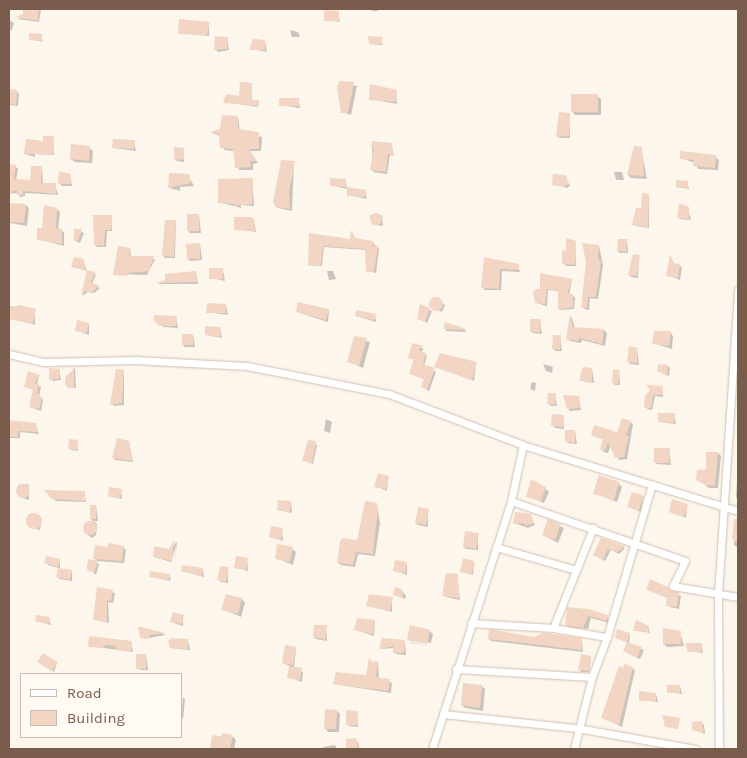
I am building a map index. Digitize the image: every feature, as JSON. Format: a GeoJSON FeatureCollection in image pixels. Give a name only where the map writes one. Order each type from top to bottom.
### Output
{"type":"FeatureCollection","features":[{"type":"Feature","properties":{"kind":"street"},"geometry":{"type":"LineString","coordinates":[[719,749],[718,594],[722,507],[738,290]]}},
{"type":"Feature","properties":{"kind":"street"},"geometry":{"type":"LineString","coordinates":[[9,354],[43,362],[135,360],[247,366],[389,394],[523,445],[738,512]]}},
{"type":"Feature","properties":{"kind":"street"},"geometry":{"type":"LineString","coordinates":[[432,749],[511,500],[523,445]]}},
{"type":"Feature","properties":{"kind":"street"},"geometry":{"type":"LineString","coordinates":[[574,749],[577,728],[592,677],[608,637],[652,484]]}},
{"type":"Feature","properties":{"kind":"street"},"geometry":{"type":"LineString","coordinates":[[511,500],[685,561],[673,586],[738,597]]}},
{"type":"Feature","properties":{"kind":"street"},"geometry":{"type":"LineString","coordinates":[[552,628],[593,528]]}},
{"type":"Feature","properties":{"kind":"street"},"geometry":{"type":"LineString","coordinates":[[496,547],[576,570]]}},
{"type":"Feature","properties":{"kind":"street"},"geometry":{"type":"LineString","coordinates":[[472,623],[552,628],[608,637]]}},
{"type":"Feature","properties":{"kind":"street"},"geometry":{"type":"LineString","coordinates":[[456,669],[592,677]]}},
{"type":"Feature","properties":{"kind":"street"},"geometry":{"type":"LineString","coordinates":[[443,714],[577,728],[695,749]]}},
{"type":"Feature","properties":{"kind":"building"},"geometry":{"type":"Polygon","coordinates":[[[23,9],[39,9],[38,21],[15,17],[23,14],[23,9]]]}},
{"type":"Feature","properties":{"kind":"building"},"geometry":{"type":"Polygon","coordinates":[[[324,10],[339,11],[339,21],[324,21],[324,10]]]}},
{"type":"Feature","properties":{"kind":"building"},"geometry":{"type":"Polygon","coordinates":[[[179,19],[210,22],[207,35],[178,34],[179,19]]]}},
{"type":"Feature","properties":{"kind":"building"},"geometry":{"type":"Polygon","coordinates":[[[29,33],[42,34],[42,41],[29,40],[29,33]]]}},
{"type":"Feature","properties":{"kind":"building"},"geometry":{"type":"Polygon","coordinates":[[[215,36],[228,37],[227,49],[214,50],[215,36]]]}},
{"type":"Feature","properties":{"kind":"building"},"geometry":{"type":"Polygon","coordinates":[[[368,36],[382,37],[382,44],[369,44],[368,36]]]}},
{"type":"Feature","properties":{"kind":"building"},"geometry":{"type":"Polygon","coordinates":[[[253,39],[265,40],[265,50],[249,50],[253,39]]]}},
{"type":"Feature","properties":{"kind":"building"},"geometry":{"type":"Polygon","coordinates":[[[339,81],[354,82],[348,113],[341,113],[337,88],[339,81]]]}},
{"type":"Feature","properties":{"kind":"building"},"geometry":{"type":"Polygon","coordinates":[[[240,82],[252,83],[251,100],[259,100],[259,106],[223,103],[226,94],[239,96],[240,82]]]}},
{"type":"Feature","properties":{"kind":"building"},"geometry":{"type":"Polygon","coordinates":[[[370,84],[397,90],[396,102],[369,100],[370,84]]]}},
{"type":"Feature","properties":{"kind":"building"},"geometry":{"type":"Polygon","coordinates":[[[9,89],[17,90],[16,105],[9,104],[9,89]]]}},
{"type":"Feature","properties":{"kind":"building"},"geometry":{"type":"Polygon","coordinates":[[[571,94],[598,94],[598,112],[571,112],[571,94]]]}},
{"type":"Feature","properties":{"kind":"building"},"geometry":{"type":"Polygon","coordinates":[[[279,98],[299,98],[299,106],[279,106],[279,98]]]}},
{"type":"Feature","properties":{"kind":"building"},"geometry":{"type":"Polygon","coordinates":[[[559,112],[570,113],[569,136],[556,137],[559,112]]]}},
{"type":"Feature","properties":{"kind":"building"},"geometry":{"type":"Polygon","coordinates":[[[222,115],[238,116],[238,129],[259,132],[259,149],[249,149],[256,161],[250,161],[251,167],[235,168],[233,149],[220,148],[219,134],[209,132],[220,129],[222,115]]]}},
{"type":"Feature","properties":{"kind":"building"},"geometry":{"type":"Polygon","coordinates":[[[43,136],[54,136],[53,154],[24,154],[26,139],[43,141],[43,136]]]}},
{"type":"Feature","properties":{"kind":"building"},"geometry":{"type":"Polygon","coordinates":[[[113,139],[135,140],[134,149],[112,148],[113,139]]]}},
{"type":"Feature","properties":{"kind":"building"},"geometry":{"type":"Polygon","coordinates":[[[372,141],[392,143],[393,155],[388,154],[386,172],[370,170],[374,148],[371,148],[372,141]]]}},
{"type":"Feature","properties":{"kind":"building"},"geometry":{"type":"Polygon","coordinates":[[[71,144],[90,146],[89,161],[70,159],[71,144]]]}},
{"type":"Feature","properties":{"kind":"building"},"geometry":{"type":"Polygon","coordinates":[[[634,146],[642,147],[644,176],[627,175],[634,146]]]}},
{"type":"Feature","properties":{"kind":"building"},"geometry":{"type":"Polygon","coordinates":[[[174,147],[184,148],[183,160],[174,159],[174,147]]]}},
{"type":"Feature","properties":{"kind":"building"},"geometry":{"type":"Polygon","coordinates":[[[680,151],[716,155],[715,168],[693,166],[694,160],[680,159],[680,151]]]}},
{"type":"Feature","properties":{"kind":"building"},"geometry":{"type":"Polygon","coordinates":[[[281,160],[295,161],[289,192],[290,209],[275,207],[273,202],[281,160]]]}},
{"type":"Feature","properties":{"kind":"building"},"geometry":{"type":"Polygon","coordinates":[[[9,164],[16,165],[14,179],[30,180],[31,166],[42,166],[41,183],[56,183],[56,194],[23,191],[23,195],[17,195],[17,191],[13,191],[13,194],[9,194],[9,164]]]}},
{"type":"Feature","properties":{"kind":"building"},"geometry":{"type":"Polygon","coordinates":[[[59,171],[71,174],[71,184],[58,184],[59,171]]]}},
{"type":"Feature","properties":{"kind":"building"},"geometry":{"type":"Polygon","coordinates":[[[169,173],[189,174],[191,183],[168,188],[169,173]]]}},
{"type":"Feature","properties":{"kind":"building"},"geometry":{"type":"Polygon","coordinates":[[[553,174],[566,175],[569,184],[564,187],[552,185],[553,174]]]}},
{"type":"Feature","properties":{"kind":"building"},"geometry":{"type":"Polygon","coordinates":[[[253,178],[252,204],[234,206],[234,204],[218,203],[218,179],[253,178]]]}},
{"type":"Feature","properties":{"kind":"building"},"geometry":{"type":"Polygon","coordinates":[[[330,178],[346,179],[346,187],[330,186],[330,178]]]}},
{"type":"Feature","properties":{"kind":"building"},"geometry":{"type":"Polygon","coordinates":[[[676,180],[688,181],[688,188],[676,187],[676,180]]]}},
{"type":"Feature","properties":{"kind":"building"},"geometry":{"type":"Polygon","coordinates":[[[347,187],[366,190],[365,197],[347,196],[347,187]]]}},
{"type":"Feature","properties":{"kind":"building"},"geometry":{"type":"Polygon","coordinates":[[[642,193],[649,194],[648,227],[632,225],[636,208],[641,208],[642,193]]]}},
{"type":"Feature","properties":{"kind":"building"},"geometry":{"type":"Polygon","coordinates":[[[10,203],[26,204],[24,223],[9,222],[10,203]]]}},
{"type":"Feature","properties":{"kind":"building"},"geometry":{"type":"Polygon","coordinates":[[[679,203],[689,207],[689,219],[677,218],[679,203]]]}},
{"type":"Feature","properties":{"kind":"building"},"geometry":{"type":"Polygon","coordinates":[[[44,205],[57,208],[56,228],[62,229],[62,244],[37,240],[37,228],[42,228],[44,205]]]}},
{"type":"Feature","properties":{"kind":"building"},"geometry":{"type":"Polygon","coordinates":[[[378,213],[381,214],[381,224],[374,225],[371,224],[370,217],[371,214],[378,213]]]}},
{"type":"Feature","properties":{"kind":"building"},"geometry":{"type":"Polygon","coordinates":[[[187,214],[199,214],[199,231],[187,231],[187,214]]]}},
{"type":"Feature","properties":{"kind":"building"},"geometry":{"type":"Polygon","coordinates":[[[93,215],[112,215],[111,230],[105,230],[104,246],[94,245],[93,215]]]}},
{"type":"Feature","properties":{"kind":"building"},"geometry":{"type":"Polygon","coordinates":[[[234,217],[251,217],[254,219],[255,231],[234,230],[234,217]]]}},
{"type":"Feature","properties":{"kind":"building"},"geometry":{"type":"Polygon","coordinates":[[[165,220],[176,220],[174,257],[162,256],[165,220]]]}},
{"type":"Feature","properties":{"kind":"building"},"geometry":{"type":"Polygon","coordinates":[[[74,229],[82,229],[78,241],[74,241],[74,229]]]}},
{"type":"Feature","properties":{"kind":"building"},"geometry":{"type":"Polygon","coordinates":[[[351,230],[355,238],[373,241],[373,246],[378,246],[374,272],[366,272],[365,249],[323,246],[321,265],[308,266],[309,233],[350,239],[351,230]]]}},
{"type":"Feature","properties":{"kind":"building"},"geometry":{"type":"Polygon","coordinates":[[[566,238],[576,241],[575,265],[562,264],[562,250],[566,251],[566,238]]]}},
{"type":"Feature","properties":{"kind":"building"},"geometry":{"type":"Polygon","coordinates":[[[618,239],[627,239],[626,252],[617,251],[618,239]]]}},
{"type":"Feature","properties":{"kind":"building"},"geometry":{"type":"Polygon","coordinates":[[[200,243],[200,259],[187,259],[186,244],[200,243]]]}},
{"type":"Feature","properties":{"kind":"building"},"geometry":{"type":"Polygon","coordinates":[[[582,243],[599,245],[598,259],[601,261],[596,297],[588,297],[587,308],[581,307],[586,262],[582,243]]]}},
{"type":"Feature","properties":{"kind":"building"},"geometry":{"type":"Polygon","coordinates":[[[118,246],[131,248],[129,256],[154,256],[149,271],[127,273],[127,276],[113,275],[118,246]]]}},
{"type":"Feature","properties":{"kind":"building"},"geometry":{"type":"Polygon","coordinates":[[[633,254],[640,255],[637,276],[628,275],[633,254]]]}},
{"type":"Feature","properties":{"kind":"building"},"geometry":{"type":"Polygon","coordinates":[[[670,254],[673,263],[680,264],[678,278],[666,276],[670,254]]]}},
{"type":"Feature","properties":{"kind":"building"},"geometry":{"type":"Polygon","coordinates":[[[74,257],[84,259],[85,270],[71,267],[74,257]]]}},
{"type":"Feature","properties":{"kind":"building"},"geometry":{"type":"Polygon","coordinates":[[[484,257],[519,264],[519,270],[500,269],[499,289],[481,288],[484,257]]]}},
{"type":"Feature","properties":{"kind":"building"},"geometry":{"type":"Polygon","coordinates":[[[209,268],[223,268],[223,279],[209,279],[209,268]]]}},
{"type":"Feature","properties":{"kind":"building"},"geometry":{"type":"Polygon","coordinates":[[[87,270],[95,272],[91,283],[99,285],[92,293],[85,291],[81,296],[87,270]]]}},
{"type":"Feature","properties":{"kind":"building"},"geometry":{"type":"Polygon","coordinates":[[[196,271],[197,282],[156,283],[165,280],[165,274],[196,271]]]}},
{"type":"Feature","properties":{"kind":"building"},"geometry":{"type":"Polygon","coordinates":[[[540,273],[573,279],[567,293],[573,294],[573,307],[558,310],[558,290],[547,289],[545,304],[535,303],[533,293],[535,289],[540,289],[540,273]]]}},
{"type":"Feature","properties":{"kind":"building"},"geometry":{"type":"Polygon","coordinates":[[[436,297],[441,299],[443,304],[441,309],[436,311],[431,309],[429,304],[431,299],[436,297]]]}},
{"type":"Feature","properties":{"kind":"building"},"geometry":{"type":"Polygon","coordinates":[[[298,302],[329,309],[326,320],[296,312],[298,302]]]}},
{"type":"Feature","properties":{"kind":"building"},"geometry":{"type":"Polygon","coordinates":[[[207,303],[226,304],[226,313],[206,313],[207,303]]]}},
{"type":"Feature","properties":{"kind":"building"},"geometry":{"type":"Polygon","coordinates":[[[420,304],[430,308],[425,322],[417,319],[420,304]]]}},
{"type":"Feature","properties":{"kind":"building"},"geometry":{"type":"Polygon","coordinates":[[[19,305],[36,309],[33,324],[9,319],[10,308],[19,305]]]}},
{"type":"Feature","properties":{"kind":"building"},"geometry":{"type":"Polygon","coordinates":[[[356,310],[376,314],[374,320],[355,316],[356,310]]]}},
{"type":"Feature","properties":{"kind":"building"},"geometry":{"type":"Polygon","coordinates":[[[570,314],[573,327],[604,329],[602,344],[579,338],[579,341],[566,339],[570,314]]]}},
{"type":"Feature","properties":{"kind":"building"},"geometry":{"type":"Polygon","coordinates":[[[154,315],[177,316],[176,326],[159,326],[154,321],[154,315]]]}},
{"type":"Feature","properties":{"kind":"building"},"geometry":{"type":"Polygon","coordinates":[[[530,319],[541,319],[540,332],[530,332],[530,319]]]}},
{"type":"Feature","properties":{"kind":"building"},"geometry":{"type":"Polygon","coordinates":[[[77,320],[89,323],[87,333],[75,331],[77,320]]]}},
{"type":"Feature","properties":{"kind":"building"},"geometry":{"type":"Polygon","coordinates":[[[445,322],[466,329],[466,330],[443,329],[445,322]]]}},
{"type":"Feature","properties":{"kind":"building"},"geometry":{"type":"Polygon","coordinates":[[[205,326],[221,327],[220,337],[205,335],[205,326]]]}},
{"type":"Feature","properties":{"kind":"building"},"geometry":{"type":"Polygon","coordinates":[[[654,331],[671,331],[669,346],[652,344],[654,331]]]}},
{"type":"Feature","properties":{"kind":"building"},"geometry":{"type":"Polygon","coordinates":[[[182,334],[193,334],[193,345],[182,345],[182,334]]]}},
{"type":"Feature","properties":{"kind":"building"},"geometry":{"type":"Polygon","coordinates":[[[553,335],[561,335],[560,350],[552,349],[553,335]]]}},
{"type":"Feature","properties":{"kind":"building"},"geometry":{"type":"Polygon","coordinates":[[[354,336],[367,338],[359,366],[347,362],[354,336]]]}},
{"type":"Feature","properties":{"kind":"building"},"geometry":{"type":"Polygon","coordinates":[[[412,343],[424,346],[418,350],[426,353],[423,364],[435,368],[427,390],[421,387],[424,379],[409,374],[414,359],[408,358],[412,343]]]}},
{"type":"Feature","properties":{"kind":"building"},"geometry":{"type":"Polygon","coordinates":[[[629,346],[637,348],[637,363],[627,362],[629,346]]]}},
{"type":"Feature","properties":{"kind":"building"},"geometry":{"type":"Polygon","coordinates":[[[440,353],[477,362],[472,380],[434,367],[440,353]]]}},
{"type":"Feature","properties":{"kind":"building"},"geometry":{"type":"Polygon","coordinates":[[[658,364],[668,365],[667,376],[657,371],[658,364]]]}},
{"type":"Feature","properties":{"kind":"building"},"geometry":{"type":"Polygon","coordinates":[[[74,367],[74,387],[68,388],[65,385],[66,375],[70,375],[74,367]]]}},
{"type":"Feature","properties":{"kind":"building"},"geometry":{"type":"Polygon","coordinates":[[[583,367],[592,368],[592,382],[579,380],[583,367]]]}},
{"type":"Feature","properties":{"kind":"building"},"geometry":{"type":"Polygon","coordinates":[[[49,368],[60,369],[59,379],[49,380],[49,368]]]}},
{"type":"Feature","properties":{"kind":"building"},"geometry":{"type":"Polygon","coordinates":[[[116,369],[124,370],[122,403],[110,405],[116,369]]]}},
{"type":"Feature","properties":{"kind":"building"},"geometry":{"type":"Polygon","coordinates":[[[613,370],[620,370],[618,384],[612,383],[613,370]]]}},
{"type":"Feature","properties":{"kind":"building"},"geometry":{"type":"Polygon","coordinates":[[[28,371],[40,375],[35,383],[39,384],[37,393],[42,397],[39,409],[29,407],[33,389],[24,387],[28,371]]]}},
{"type":"Feature","properties":{"kind":"building"},"geometry":{"type":"Polygon","coordinates":[[[646,385],[663,386],[662,395],[653,395],[651,408],[644,408],[645,396],[650,390],[646,385]]]}},
{"type":"Feature","properties":{"kind":"building"},"geometry":{"type":"Polygon","coordinates":[[[548,393],[556,393],[555,405],[547,404],[548,393]]]}},
{"type":"Feature","properties":{"kind":"building"},"geometry":{"type":"Polygon","coordinates":[[[563,395],[579,396],[580,408],[567,409],[563,395]]]}},
{"type":"Feature","properties":{"kind":"building"},"geometry":{"type":"Polygon","coordinates":[[[658,413],[675,413],[674,423],[658,422],[658,413]]]}},
{"type":"Feature","properties":{"kind":"building"},"geometry":{"type":"Polygon","coordinates":[[[552,414],[564,415],[563,427],[551,426],[552,414]]]}},
{"type":"Feature","properties":{"kind":"building"},"geometry":{"type":"Polygon","coordinates":[[[622,418],[631,421],[626,435],[629,436],[624,457],[615,458],[608,442],[605,451],[600,449],[603,439],[591,435],[594,425],[617,432],[622,418]]]}},
{"type":"Feature","properties":{"kind":"building"},"geometry":{"type":"Polygon","coordinates":[[[9,420],[36,423],[38,432],[18,431],[18,437],[9,437],[9,420]]]}},
{"type":"Feature","properties":{"kind":"building"},"geometry":{"type":"Polygon","coordinates":[[[565,430],[575,430],[575,443],[565,441],[565,430]]]}},
{"type":"Feature","properties":{"kind":"building"},"geometry":{"type":"Polygon","coordinates":[[[117,438],[129,441],[132,461],[112,458],[117,438]]]}},
{"type":"Feature","properties":{"kind":"building"},"geometry":{"type":"Polygon","coordinates":[[[69,439],[78,440],[77,450],[68,449],[69,439]]]}},
{"type":"Feature","properties":{"kind":"building"},"geometry":{"type":"Polygon","coordinates":[[[308,440],[316,441],[312,463],[302,461],[308,440]]]}},
{"type":"Feature","properties":{"kind":"building"},"geometry":{"type":"Polygon","coordinates":[[[654,448],[670,448],[669,463],[654,463],[654,448]]]}},
{"type":"Feature","properties":{"kind":"building"},"geometry":{"type":"Polygon","coordinates":[[[706,452],[718,452],[715,486],[705,485],[696,480],[697,470],[706,469],[706,452]]]}},
{"type":"Feature","properties":{"kind":"building"},"geometry":{"type":"Polygon","coordinates":[[[378,473],[389,476],[386,489],[374,487],[378,473]]]}},
{"type":"Feature","properties":{"kind":"building"},"geometry":{"type":"Polygon","coordinates":[[[599,475],[619,482],[614,500],[593,494],[599,475]]]}},
{"type":"Feature","properties":{"kind":"building"},"geometry":{"type":"Polygon","coordinates":[[[531,479],[546,487],[541,501],[526,497],[531,479]]]}},
{"type":"Feature","properties":{"kind":"building"},"geometry":{"type":"Polygon","coordinates":[[[20,484],[26,484],[30,491],[26,498],[20,498],[16,494],[16,488],[20,484]]]}},
{"type":"Feature","properties":{"kind":"building"},"geometry":{"type":"Polygon","coordinates":[[[109,487],[122,489],[120,498],[108,496],[109,487]]]}},
{"type":"Feature","properties":{"kind":"building"},"geometry":{"type":"Polygon","coordinates":[[[44,490],[85,491],[85,501],[52,499],[44,490]]]}},
{"type":"Feature","properties":{"kind":"building"},"geometry":{"type":"Polygon","coordinates":[[[632,492],[643,495],[639,511],[627,507],[632,492]]]}},
{"type":"Feature","properties":{"kind":"building"},"geometry":{"type":"Polygon","coordinates":[[[672,499],[688,504],[684,517],[669,512],[672,499]]]}},
{"type":"Feature","properties":{"kind":"building"},"geometry":{"type":"Polygon","coordinates":[[[278,500],[291,501],[290,512],[277,510],[278,500]]]}},
{"type":"Feature","properties":{"kind":"building"},"geometry":{"type":"Polygon","coordinates":[[[365,501],[377,503],[378,509],[373,554],[356,552],[353,565],[337,563],[340,541],[343,538],[357,540],[365,501]]]}},
{"type":"Feature","properties":{"kind":"building"},"geometry":{"type":"Polygon","coordinates":[[[90,505],[96,505],[96,519],[90,519],[90,505]]]}},
{"type":"Feature","properties":{"kind":"building"},"geometry":{"type":"Polygon","coordinates":[[[418,507],[429,509],[426,525],[415,523],[418,507]]]}},
{"type":"Feature","properties":{"kind":"building"},"geometry":{"type":"Polygon","coordinates":[[[515,512],[531,514],[534,523],[525,526],[524,523],[513,524],[515,512]]]}},
{"type":"Feature","properties":{"kind":"building"},"geometry":{"type":"Polygon","coordinates":[[[34,513],[42,521],[34,529],[26,521],[34,513]]]}},
{"type":"Feature","properties":{"kind":"building"},"geometry":{"type":"Polygon","coordinates":[[[548,519],[561,524],[555,540],[542,535],[548,519]]]}},
{"type":"Feature","properties":{"kind":"building"},"geometry":{"type":"Polygon","coordinates":[[[734,519],[738,519],[738,543],[732,539],[734,519]]]}},
{"type":"Feature","properties":{"kind":"building"},"geometry":{"type":"Polygon","coordinates":[[[90,521],[95,523],[97,528],[95,533],[90,535],[85,533],[83,528],[85,523],[90,521]]]}},
{"type":"Feature","properties":{"kind":"building"},"geometry":{"type":"Polygon","coordinates":[[[271,526],[283,528],[281,540],[269,537],[271,526]]]}},
{"type":"Feature","properties":{"kind":"building"},"geometry":{"type":"Polygon","coordinates":[[[465,531],[479,533],[476,549],[463,547],[465,531]]]}},
{"type":"Feature","properties":{"kind":"building"},"geometry":{"type":"Polygon","coordinates":[[[601,538],[624,547],[617,552],[608,549],[603,560],[593,555],[601,538]]]}},
{"type":"Feature","properties":{"kind":"building"},"geometry":{"type":"Polygon","coordinates":[[[174,539],[172,561],[153,557],[154,546],[169,549],[174,539]]]}},
{"type":"Feature","properties":{"kind":"building"},"geometry":{"type":"Polygon","coordinates":[[[109,543],[124,546],[122,561],[93,559],[95,545],[107,547],[109,543]]]}},
{"type":"Feature","properties":{"kind":"building"},"geometry":{"type":"Polygon","coordinates":[[[277,544],[293,547],[290,562],[275,559],[277,544]]]}},
{"type":"Feature","properties":{"kind":"building"},"geometry":{"type":"Polygon","coordinates":[[[46,556],[60,559],[59,567],[44,563],[46,556]]]}},
{"type":"Feature","properties":{"kind":"building"},"geometry":{"type":"Polygon","coordinates":[[[236,556],[248,558],[246,570],[234,568],[236,556]]]}},
{"type":"Feature","properties":{"kind":"building"},"geometry":{"type":"Polygon","coordinates":[[[463,558],[474,561],[472,574],[460,572],[463,558]]]}},
{"type":"Feature","properties":{"kind":"building"},"geometry":{"type":"Polygon","coordinates":[[[88,559],[98,561],[94,573],[87,570],[88,559]]]}},
{"type":"Feature","properties":{"kind":"building"},"geometry":{"type":"Polygon","coordinates":[[[395,560],[407,562],[405,574],[393,571],[395,560]]]}},
{"type":"Feature","properties":{"kind":"building"},"geometry":{"type":"Polygon","coordinates":[[[182,565],[203,568],[202,576],[181,571],[182,565]]]}},
{"type":"Feature","properties":{"kind":"building"},"geometry":{"type":"Polygon","coordinates":[[[220,566],[229,567],[226,582],[217,580],[220,566]]]}},
{"type":"Feature","properties":{"kind":"building"},"geometry":{"type":"Polygon","coordinates":[[[58,568],[72,570],[70,580],[56,577],[58,568]]]}},
{"type":"Feature","properties":{"kind":"building"},"geometry":{"type":"Polygon","coordinates":[[[150,571],[170,574],[169,580],[149,577],[150,571]]]}},
{"type":"Feature","properties":{"kind":"building"},"geometry":{"type":"Polygon","coordinates":[[[446,573],[458,574],[459,598],[442,596],[446,573]]]}},
{"type":"Feature","properties":{"kind":"building"},"geometry":{"type":"Polygon","coordinates":[[[650,579],[679,592],[677,607],[666,606],[667,597],[646,590],[650,579]]]}},
{"type":"Feature","properties":{"kind":"building"},"geometry":{"type":"Polygon","coordinates":[[[97,587],[113,590],[111,601],[107,600],[107,622],[93,620],[97,587]]]}},
{"type":"Feature","properties":{"kind":"building"},"geometry":{"type":"Polygon","coordinates":[[[395,587],[402,589],[403,598],[393,595],[395,587]]]}},
{"type":"Feature","properties":{"kind":"building"},"geometry":{"type":"Polygon","coordinates":[[[226,594],[242,598],[238,614],[221,610],[226,594]]]}},
{"type":"Feature","properties":{"kind":"building"},"geometry":{"type":"Polygon","coordinates":[[[369,594],[393,597],[390,611],[366,606],[369,594]]]}},
{"type":"Feature","properties":{"kind":"building"},"geometry":{"type":"Polygon","coordinates":[[[567,607],[588,609],[608,615],[606,621],[588,616],[583,628],[565,625],[567,607]]]}},
{"type":"Feature","properties":{"kind":"building"},"geometry":{"type":"Polygon","coordinates":[[[173,612],[184,615],[182,624],[170,622],[173,612]]]}},
{"type":"Feature","properties":{"kind":"building"},"geometry":{"type":"Polygon","coordinates":[[[36,615],[50,617],[49,624],[35,621],[36,615]]]}},
{"type":"Feature","properties":{"kind":"building"},"geometry":{"type":"Polygon","coordinates":[[[357,618],[375,620],[373,634],[354,630],[357,618]]]}},
{"type":"Feature","properties":{"kind":"building"},"geometry":{"type":"Polygon","coordinates":[[[636,620],[649,626],[648,632],[633,631],[636,620]]]}},
{"type":"Feature","properties":{"kind":"building"},"geometry":{"type":"Polygon","coordinates":[[[314,625],[327,625],[325,640],[313,637],[314,625]]]}},
{"type":"Feature","properties":{"kind":"building"},"geometry":{"type":"Polygon","coordinates":[[[410,625],[430,630],[427,644],[407,640],[410,625]]]}},
{"type":"Feature","properties":{"kind":"building"},"geometry":{"type":"Polygon","coordinates":[[[138,627],[165,633],[150,635],[149,639],[140,638],[138,627]]]}},
{"type":"Feature","properties":{"kind":"building"},"geometry":{"type":"Polygon","coordinates":[[[663,628],[681,631],[681,644],[663,644],[663,628]]]}},
{"type":"Feature","properties":{"kind":"building"},"geometry":{"type":"Polygon","coordinates":[[[489,629],[534,637],[543,633],[582,638],[582,650],[488,639],[489,629]]]}},
{"type":"Feature","properties":{"kind":"building"},"geometry":{"type":"Polygon","coordinates":[[[617,629],[630,633],[627,642],[615,638],[617,629]]]}},
{"type":"Feature","properties":{"kind":"building"},"geometry":{"type":"Polygon","coordinates":[[[89,636],[132,641],[131,651],[116,650],[116,646],[106,645],[103,648],[88,647],[89,636]]]}},
{"type":"Feature","properties":{"kind":"building"},"geometry":{"type":"Polygon","coordinates":[[[173,638],[188,639],[188,649],[170,648],[168,640],[173,638]]]}},
{"type":"Feature","properties":{"kind":"building"},"geometry":{"type":"Polygon","coordinates":[[[382,638],[405,640],[404,653],[393,653],[393,646],[379,649],[382,638]]]}},
{"type":"Feature","properties":{"kind":"building"},"geometry":{"type":"Polygon","coordinates":[[[627,642],[642,647],[637,658],[623,651],[627,642]]]}},
{"type":"Feature","properties":{"kind":"building"},"geometry":{"type":"Polygon","coordinates":[[[685,643],[702,643],[701,652],[688,652],[685,643]]]}},
{"type":"Feature","properties":{"kind":"building"},"geometry":{"type":"Polygon","coordinates":[[[285,645],[296,647],[293,665],[282,663],[285,645]]]}},
{"type":"Feature","properties":{"kind":"building"},"geometry":{"type":"Polygon","coordinates":[[[43,653],[58,662],[52,671],[37,662],[43,653]]]}},
{"type":"Feature","properties":{"kind":"building"},"geometry":{"type":"Polygon","coordinates":[[[136,654],[146,654],[146,669],[136,669],[136,654]]]}},
{"type":"Feature","properties":{"kind":"building"},"geometry":{"type":"Polygon","coordinates":[[[581,654],[591,656],[588,671],[578,670],[581,654]]]}},
{"type":"Feature","properties":{"kind":"building"},"geometry":{"type":"Polygon","coordinates":[[[369,658],[372,662],[378,661],[376,677],[390,679],[388,691],[333,684],[336,672],[366,675],[369,658]]]}},
{"type":"Feature","properties":{"kind":"building"},"geometry":{"type":"Polygon","coordinates":[[[624,664],[633,667],[619,725],[601,718],[619,666],[623,668],[624,664]]]}},
{"type":"Feature","properties":{"kind":"building"},"geometry":{"type":"Polygon","coordinates":[[[289,666],[302,668],[300,680],[287,678],[289,666]]]}},
{"type":"Feature","properties":{"kind":"building"},"geometry":{"type":"Polygon","coordinates":[[[463,683],[482,685],[480,708],[461,705],[463,683]]]}},
{"type":"Feature","properties":{"kind":"building"},"geometry":{"type":"Polygon","coordinates":[[[667,685],[680,685],[680,693],[667,693],[667,685]]]}},
{"type":"Feature","properties":{"kind":"building"},"geometry":{"type":"Polygon","coordinates":[[[639,691],[656,693],[656,701],[639,701],[639,691]]]}},
{"type":"Feature","properties":{"kind":"building"},"geometry":{"type":"Polygon","coordinates":[[[325,709],[337,710],[336,729],[324,729],[325,709]]]}},
{"type":"Feature","properties":{"kind":"building"},"geometry":{"type":"Polygon","coordinates":[[[346,710],[358,711],[357,725],[346,725],[346,710]]]}},
{"type":"Feature","properties":{"kind":"building"},"geometry":{"type":"Polygon","coordinates":[[[662,715],[680,718],[678,729],[665,727],[662,715]]]}},
{"type":"Feature","properties":{"kind":"building"},"geometry":{"type":"Polygon","coordinates":[[[702,721],[704,733],[692,730],[692,722],[702,721]]]}},
{"type":"Feature","properties":{"kind":"building"},"geometry":{"type":"Polygon","coordinates":[[[222,733],[233,735],[230,749],[210,748],[212,735],[222,737],[222,733]]]}},
{"type":"Feature","properties":{"kind":"building"},"geometry":{"type":"Polygon","coordinates":[[[356,738],[359,749],[346,749],[346,739],[356,738]]]}}]}
